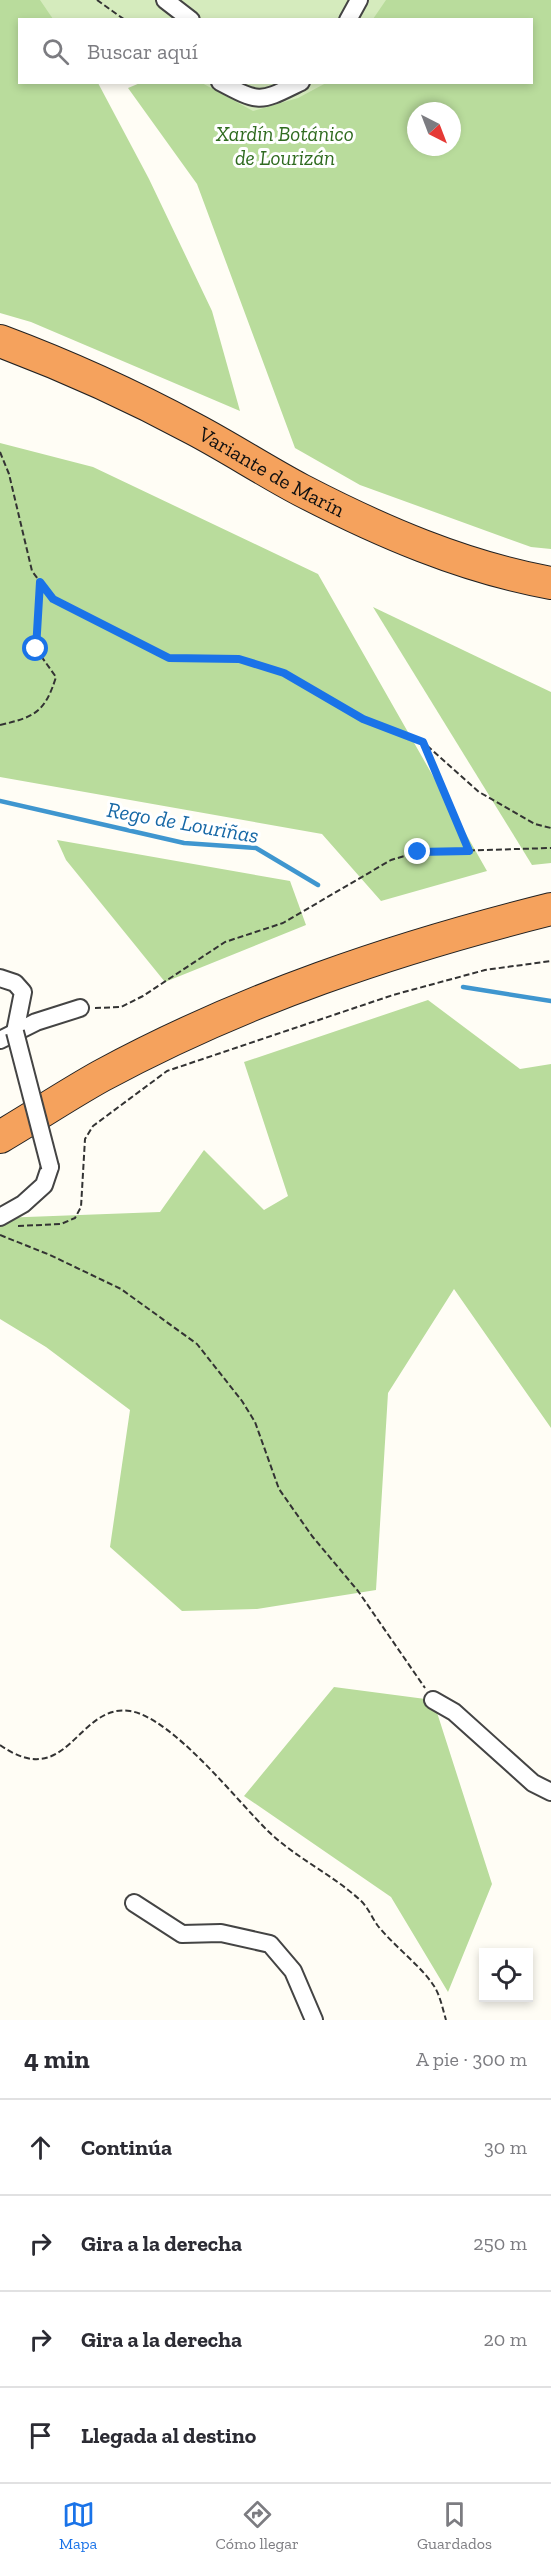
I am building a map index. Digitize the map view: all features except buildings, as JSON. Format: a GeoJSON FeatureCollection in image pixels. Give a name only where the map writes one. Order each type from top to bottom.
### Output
{"type":"FeatureCollection","features":[{"type":"Feature","properties":{"kind":"highway","name":"Variante de Marín"},"geometry":{"type":"LineString","coordinates":[[0,341],[68,366],[194,429],[300,489],[391,534],[469,562],[551,583]]}},
{"type":"Feature","properties":{"kind":"highway"},"geometry":{"type":"LineString","coordinates":[[0,1114],[90,1061],[221,996],[351,945],[464,910],[551,889]]}},
{"type":"Feature","properties":{"kind":"highway"},"geometry":{"type":"LineString","coordinates":[[0,1137],[102,1076],[228,1015],[357,964],[468,930],[551,909]]}},
{"type":"Feature","properties":{"kind":"street"},"geometry":{"type":"LineString","coordinates":[[165,0],[188,18]]}},
{"type":"Feature","properties":{"kind":"street"},"geometry":{"type":"LineString","coordinates":[[349,18],[359,0]]}},
{"type":"Feature","properties":{"kind":"street"},"geometry":{"type":"LineString","coordinates":[[224,84],[250,98],[270,97],[298,84]]}},
{"type":"Feature","properties":{"kind":"street"},"geometry":{"type":"LineString","coordinates":[[0,978],[15,983],[23,992],[7,1036],[50,1167],[44,1185],[23,1203],[0,1217]]}},
{"type":"Feature","properties":{"kind":"street"},"geometry":{"type":"LineString","coordinates":[[7,1036],[63,1012],[80,1008]]}},
{"type":"Feature","properties":{"kind":"street"},"geometry":{"type":"LineString","coordinates":[[433,1700],[454,1712],[533,1783],[551,1792]]}},
{"type":"Feature","properties":{"kind":"street"},"geometry":{"type":"LineString","coordinates":[[134,1903],[182,1934],[221,1933],[270,1944],[293,1971],[314,2020]]}},
{"type":"Feature","properties":{"kind":"path"},"geometry":{"type":"LineString","coordinates":[[97,0],[122,18]]}},
{"type":"Feature","properties":{"kind":"path"},"geometry":{"type":"LineString","coordinates":[[0,452],[9,474],[32,571],[53,599],[169,658],[239,659],[284,673],[363,719],[423,742],[479,792],[535,824],[551,828]]}},
{"type":"Feature","properties":{"kind":"path"},"geometry":{"type":"LineString","coordinates":[[0,725],[27,719],[49,700],[56,677],[36,649],[40,582]]}},
{"type":"Feature","properties":{"kind":"path"},"geometry":{"type":"LineString","coordinates":[[423,742],[469,851]]}},
{"type":"Feature","properties":{"kind":"path"},"geometry":{"type":"LineString","coordinates":[[80,1008],[122,1007],[143,996],[225,942],[283,923],[391,860],[418,852],[551,848]]}},
{"type":"Feature","properties":{"kind":"path"},"geometry":{"type":"LineString","coordinates":[[16,1226],[61,1224],[75,1218],[81,1207],[85,1139],[93,1126],[167,1071],[393,995],[485,970],[551,961]]}},
{"type":"Feature","properties":{"kind":"path"},"geometry":{"type":"LineString","coordinates":[[0,1235],[50,1255],[121,1289],[197,1344],[242,1401],[255,1422],[279,1489],[312,1536],[358,1590],[433,1700]]}},
{"type":"Feature","properties":{"kind":"path"},"geometry":{"type":"LineString","coordinates":[[0,1745],[11,1753],[32,1760],[51,1757],[99,1719],[115,1710],[133,1712],[160,1724],[240,1800],[270,1833],[361,1901],[378,1926],[435,1986],[446,2020]]}},
{"type":"Feature","properties":{"kind":"green space"},"geometry":{"type":"Polygon","coordinates":[[[0,0],[40,0],[52,18],[18,18],[18,84],[99,84],[149,179],[212,311],[240,411],[31,322],[0,313],[0,0]]]}},
{"type":"Feature","properties":{"kind":"green space"},"geometry":{"type":"Polygon","coordinates":[[[2,0],[551,0],[551,100],[461,110],[461,102],[407,102],[407,125],[388,155],[155,84],[533,84],[533,18],[18,18],[2,0]]]}},
{"type":"Feature","properties":{"kind":"green space","name":"Xardín Botánico de Lourizán"},"geometry":{"type":"Polygon","coordinates":[[[386,0],[551,0],[551,549],[531,547],[360,485],[295,448],[197,184],[128,88],[138,84],[204,84],[253,111],[298,98],[324,84],[533,84],[533,18],[374,18],[386,0]]]}},
{"type":"Feature","properties":{"kind":"green space"},"geometry":{"type":"Polygon","coordinates":[[[0,443],[93,467],[318,574],[487,871],[381,901],[322,834],[0,777],[0,443]]]}},
{"type":"Feature","properties":{"kind":"green space"},"geometry":{"type":"Polygon","coordinates":[[[373,607],[551,692],[551,863],[532,865],[373,607]]]}},
{"type":"Feature","properties":{"kind":"green space"},"geometry":{"type":"Polygon","coordinates":[[[57,840],[290,881],[306,925],[165,982],[66,860],[57,840]]]}},
{"type":"Feature","properties":{"kind":"green space"},"geometry":{"type":"Polygon","coordinates":[[[428,1000],[520,1069],[551,1064],[551,1428],[454,1289],[388,1393],[376,1590],[257,1609],[182,1611],[110,1547],[130,1410],[46,1347],[0,1319],[0,1218],[160,1212],[204,1150],[264,1210],[288,1196],[244,1062],[428,1000]]]}},
{"type":"Feature","properties":{"kind":"green space"},"geometry":{"type":"Polygon","coordinates":[[[334,1687],[433,1700],[492,1884],[448,1992],[391,1897],[244,1796],[334,1687]]]}},
{"type":"Feature","properties":{"kind":"waterway","name":"Rego de Louriñas"},"geometry":{"type":"LineString","coordinates":[[0,801],[184,843],[256,848],[318,885]]}},
{"type":"Feature","properties":{"kind":"waterway","name":"Rego de Louriñas"},"geometry":{"type":"LineString","coordinates":[[463,987],[551,1001]]}},
{"type":"Feature","properties":{"kind":"route"},"geometry":{"type":"LineString","coordinates":[[36,649],[40,582],[53,599],[169,658],[239,659],[284,673],[363,719],[423,742],[469,851],[418,852]]}}]}
